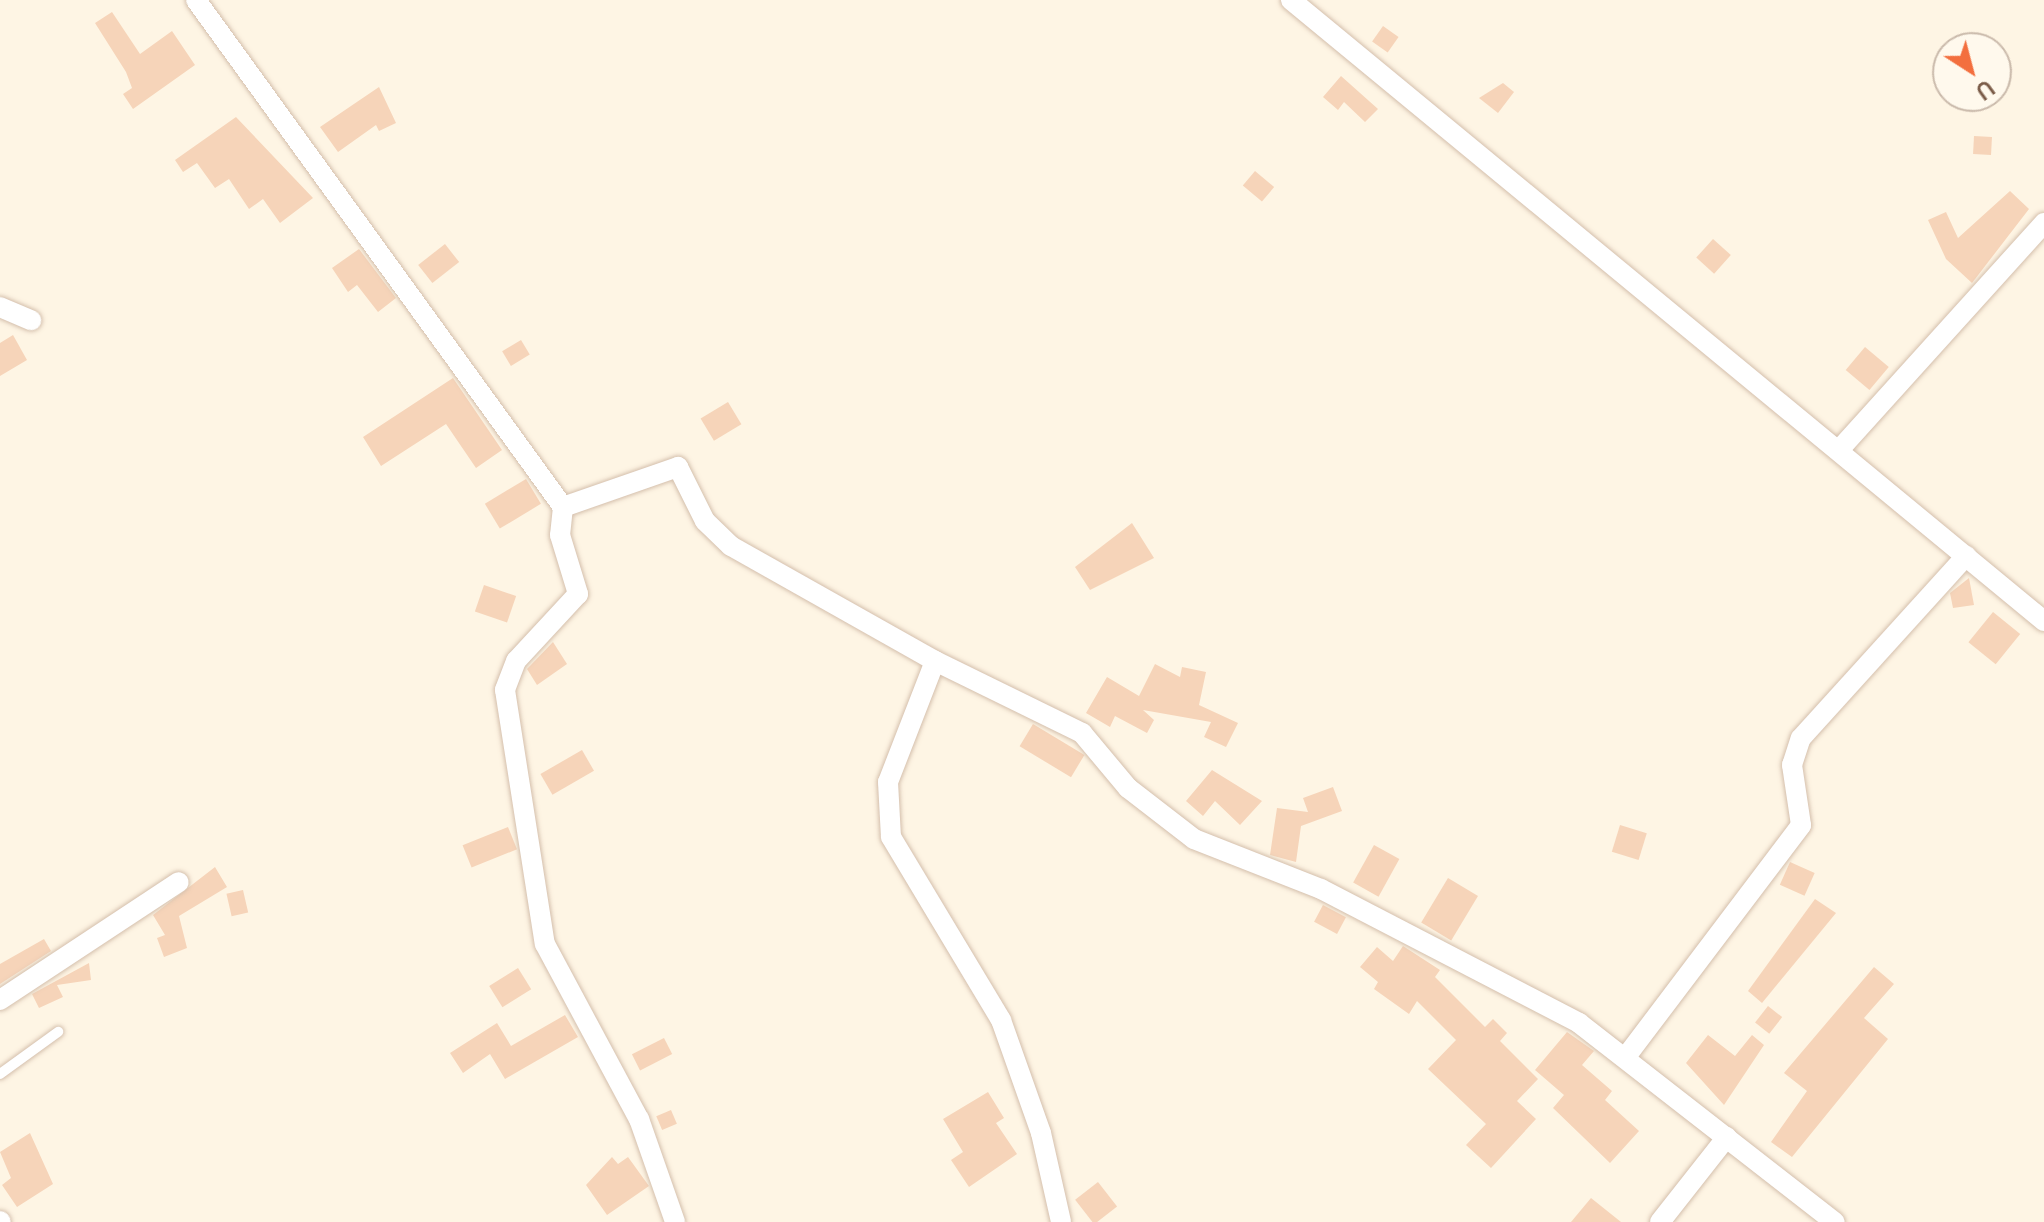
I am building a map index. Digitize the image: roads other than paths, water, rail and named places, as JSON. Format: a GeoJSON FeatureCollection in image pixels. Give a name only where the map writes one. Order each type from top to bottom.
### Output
{"type":"FeatureCollection","features":[{"type":"Feature","properties":{"kind":"street"},"geometry":{"type":"LineString","coordinates":[[196,0],[563,507],[560,535],[578,594],[516,661],[505,690],[545,944],[639,1119],[675,1222]]}},
{"type":"Feature","properties":{"kind":"street"},"geometry":{"type":"LineString","coordinates":[[1291,0],[2044,621]]}},
{"type":"Feature","properties":{"kind":"street"},"geometry":{"type":"LineString","coordinates":[[1839,450],[2044,223]]}},
{"type":"Feature","properties":{"kind":"street"},"geometry":{"type":"LineString","coordinates":[[0,307],[31,320]]}},
{"type":"Feature","properties":{"kind":"street"},"geometry":{"type":"LineString","coordinates":[[563,507],[678,467],[705,521],[731,546],[935,661],[1082,733],[1128,788],[1194,839],[1321,889],[1579,1023],[1835,1222]]}},
{"type":"Feature","properties":{"kind":"street"},"geometry":{"type":"LineString","coordinates":[[1625,1058],[1801,825],[1792,765],[1801,738],[1966,556]]}},
{"type":"Feature","properties":{"kind":"street"},"geometry":{"type":"LineString","coordinates":[[935,661],[888,782],[891,837],[1001,1020],[1041,1133],[1061,1222]]}},
{"type":"Feature","properties":{"kind":"street"},"geometry":{"type":"LineString","coordinates":[[0,1000],[179,882]]}},
{"type":"Feature","properties":{"kind":"street"},"geometry":{"type":"LineString","coordinates":[[1660,1222],[1727,1137]]}},
{"type":"Feature","properties":{"kind":"lane"},"geometry":{"type":"LineString","coordinates":[[0,1074],[58,1032]]}}]}
